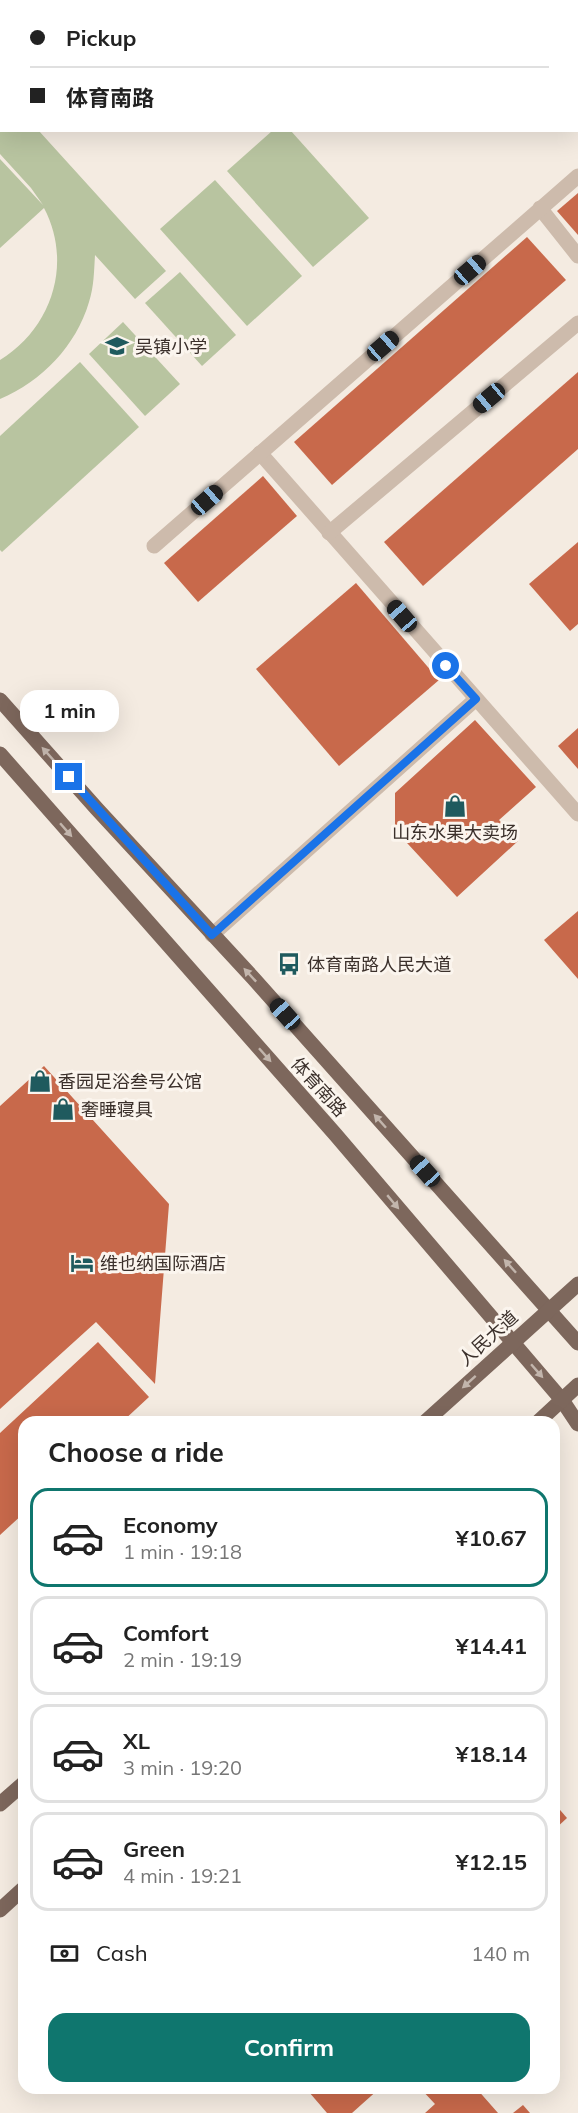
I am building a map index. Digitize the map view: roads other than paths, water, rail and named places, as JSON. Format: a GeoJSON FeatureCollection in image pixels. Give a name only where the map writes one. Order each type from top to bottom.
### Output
{"type":"FeatureCollection","features":[{"type":"Feature","properties":{"kind":"main road","name":"体育南路"},"geometry":{"type":"LineString","coordinates":[[0,700],[578,1343]]}},
{"type":"Feature","properties":{"kind":"main road","name":"体育南路"},"geometry":{"type":"LineString","coordinates":[[0,754],[335,1134],[562,1400],[578,1424]]}},
{"type":"Feature","properties":{"kind":"main road","name":"人民大道"},"geometry":{"type":"LineString","coordinates":[[432,1416],[578,1284]]}},
{"type":"Feature","properties":{"kind":"main road"},"geometry":{"type":"LineString","coordinates":[[545,1416],[578,1385]]}},
{"type":"Feature","properties":{"kind":"main road"},"geometry":{"type":"LineString","coordinates":[[0,1804],[18,1788]]}},
{"type":"Feature","properties":{"kind":"main road"},"geometry":{"type":"LineString","coordinates":[[0,1910],[18,1894]]}},
{"type":"Feature","properties":{"kind":"lane"},"geometry":{"type":"LineString","coordinates":[[154,546],[578,176]]}},
{"type":"Feature","properties":{"kind":"lane"},"geometry":{"type":"LineString","coordinates":[[540,208],[578,256]]}},
{"type":"Feature","properties":{"kind":"lane"},"geometry":{"type":"LineString","coordinates":[[329,533],[578,322]]}},
{"type":"Feature","properties":{"kind":"lane"},"geometry":{"type":"LineString","coordinates":[[260,453],[578,814]]}},
{"type":"Feature","properties":{"kind":"lane"},"geometry":{"type":"LineString","coordinates":[[212,935],[476,699]]}},
{"type":"Feature","properties":{"kind":"place","name":"吴镇小学"},"geometry":{"type":"Point","coordinates":[117,346]}},
{"type":"Feature","properties":{"kind":"place","name":"山东水果大卖场"},"geometry":{"type":"Point","coordinates":[455,806]}},
{"type":"Feature","properties":{"kind":"place","name":"体育南路人民大道"},"geometry":{"type":"Point","coordinates":[289,964]}},
{"type":"Feature","properties":{"kind":"place","name":"香园足浴叁号公馆"},"geometry":{"type":"Point","coordinates":[40,1081]}},
{"type":"Feature","properties":{"kind":"place","name":"奢睡寝具"},"geometry":{"type":"Point","coordinates":[63,1109]}},
{"type":"Feature","properties":{"kind":"place","name":"维也纳国际酒店"},"geometry":{"type":"Point","coordinates":[82,1263]}}]}
